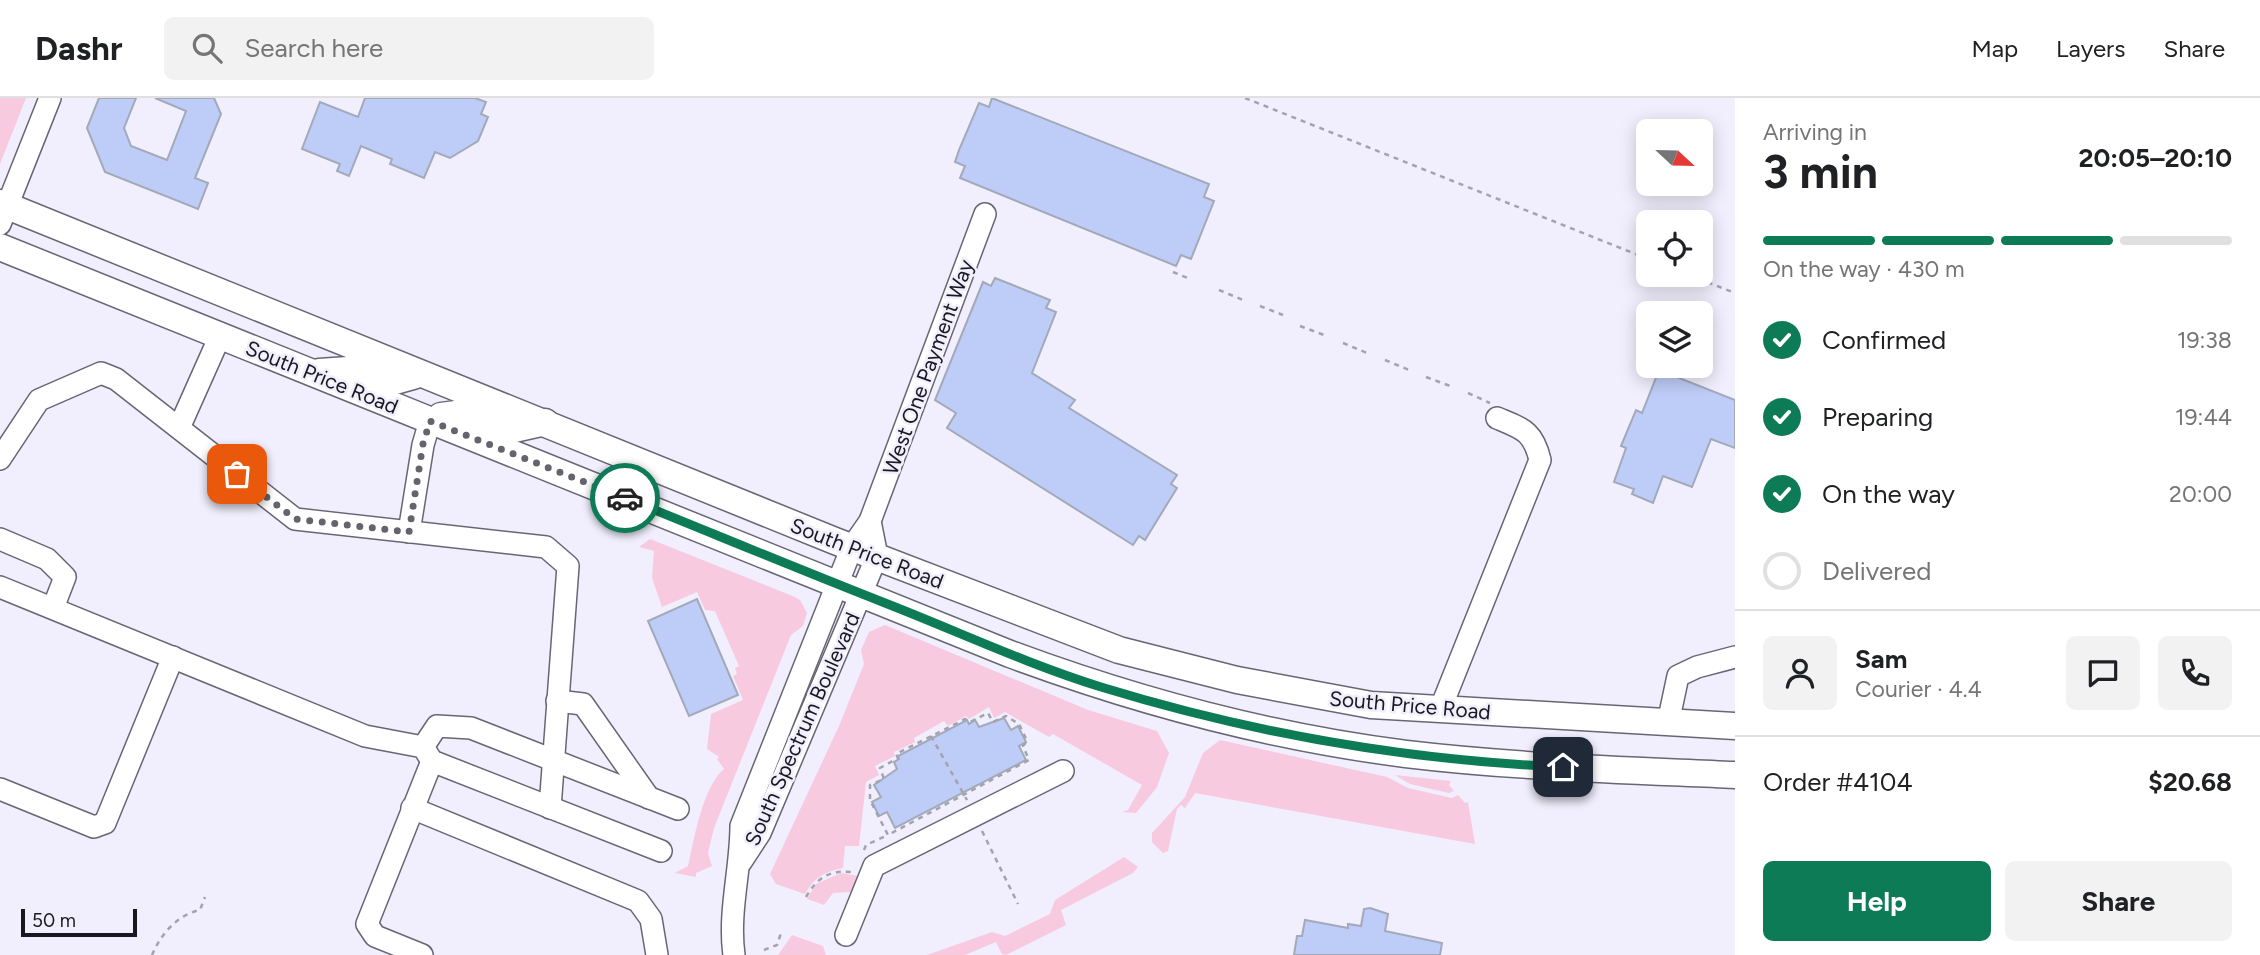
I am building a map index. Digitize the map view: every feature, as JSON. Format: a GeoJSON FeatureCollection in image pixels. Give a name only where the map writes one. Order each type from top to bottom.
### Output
{"type":"FeatureCollection","features":[{"type":"Feature","properties":{"kind":"main road","name":"South Price Road"},"geometry":{"type":"LineString","coordinates":[[2,211],[420,372],[1068,632],[1172,665],[1302,694],[1440,710],[1735,726]]}},
{"type":"Feature","properties":{"kind":"main road","name":"South Price Road"},"geometry":{"type":"LineString","coordinates":[[0,247],[849,590],[1097,685],[1305,737],[1358,747],[1476,761],[1735,775]]}},
{"type":"Feature","properties":{"kind":"main road"},"geometry":{"type":"LineString","coordinates":[[313,373],[363,369],[395,381],[405,380],[420,372]]}},
{"type":"Feature","properties":{"kind":"main road"},"geometry":{"type":"LineString","coordinates":[[430,421],[456,414],[514,429],[545,422]]}},
{"type":"Feature","properties":{"kind":"street"},"geometry":{"type":"LineString","coordinates":[[2,211],[50,98]]}},
{"type":"Feature","properties":{"kind":"street","name":"West One Payment Way"},"geometry":{"type":"LineString","coordinates":[[852,547],[870,521],[985,214]]}},
{"type":"Feature","properties":{"kind":"street"},"geometry":{"type":"LineString","coordinates":[[179,428],[220,336]]}},
{"type":"Feature","properties":{"kind":"street"},"geometry":{"type":"LineString","coordinates":[[0,459],[39,400],[101,373],[116,379],[295,519],[547,547],[568,566],[550,808]]}},
{"type":"Feature","properties":{"kind":"street"},"geometry":{"type":"LineString","coordinates":[[1440,710],[1539,460],[1535,440],[1495,411]]}},
{"type":"Feature","properties":{"kind":"street"},"geometry":{"type":"LineString","coordinates":[[409,532],[423,444],[430,421]]}},
{"type":"Feature","properties":{"kind":"street"},"geometry":{"type":"LineString","coordinates":[[870,521],[877,556]]}},
{"type":"Feature","properties":{"kind":"street"},"geometry":{"type":"LineString","coordinates":[[0,539],[47,559],[65,577],[53,608]]}},
{"type":"Feature","properties":{"kind":"street","name":"South Spectrum Boulevard"},"geometry":{"type":"LineString","coordinates":[[849,590],[852,547]]}},
{"type":"Feature","properties":{"kind":"street","name":"South Spectrum Boulevard"},"geometry":{"type":"LineString","coordinates":[[734,955],[732,911],[741,862],[741,826],[849,590],[877,556]]}},
{"type":"Feature","properties":{"kind":"street"},"geometry":{"type":"LineString","coordinates":[[0,587],[365,736],[428,754],[550,808],[661,851]]}},
{"type":"Feature","properties":{"kind":"street"},"geometry":{"type":"LineString","coordinates":[[0,789],[94,827],[105,823],[173,657]]}},
{"type":"Feature","properties":{"kind":"street"},"geometry":{"type":"LineString","coordinates":[[1668,723],[1678,676],[1697,667],[1735,657]]}},
{"type":"Feature","properties":{"kind":"street"},"geometry":{"type":"LineString","coordinates":[[557,701],[583,704],[649,797]]}},
{"type":"Feature","properties":{"kind":"street"},"geometry":{"type":"LineString","coordinates":[[422,955],[375,936],[367,924],[412,808],[437,726],[471,728],[678,809]]}},
{"type":"Feature","properties":{"kind":"street"},"geometry":{"type":"LineString","coordinates":[[846,935],[874,866],[1063,771]]}},
{"type":"Feature","properties":{"kind":"street"},"geometry":{"type":"LineString","coordinates":[[412,808],[638,901],[651,919],[657,955]]}},
{"type":"Feature","properties":{"kind":"path"},"geometry":{"type":"LineString","coordinates":[[1245,98],[1636,253]]}},
{"type":"Feature","properties":{"kind":"path"},"geometry":{"type":"LineString","coordinates":[[1173,272],[1190,279]]}},
{"type":"Feature","properties":{"kind":"path"},"geometry":{"type":"LineString","coordinates":[[1713,284],[1735,293]]}},
{"type":"Feature","properties":{"kind":"path"},"geometry":{"type":"LineString","coordinates":[[1219,290],[1243,300]]}},
{"type":"Feature","properties":{"kind":"path"},"geometry":{"type":"LineString","coordinates":[[1260,306],[1283,315]]}},
{"type":"Feature","properties":{"kind":"path"},"geometry":{"type":"LineString","coordinates":[[1300,326],[1324,335]]}},
{"type":"Feature","properties":{"kind":"path"},"geometry":{"type":"LineString","coordinates":[[1343,343],[1367,353]]}},
{"type":"Feature","properties":{"kind":"path"},"geometry":{"type":"LineString","coordinates":[[1385,360],[1409,370]]}},
{"type":"Feature","properties":{"kind":"path"},"geometry":{"type":"LineString","coordinates":[[1426,377],[1450,386]]}},
{"type":"Feature","properties":{"kind":"path"},"geometry":{"type":"LineString","coordinates":[[1468,393],[1495,411]]}},
{"type":"Feature","properties":{"kind":"path"},"geometry":{"type":"LineString","coordinates":[[862,854],[866,845],[888,835],[1029,760],[1023,746],[1027,741],[1019,724],[1006,716],[993,722],[988,712],[970,722],[965,719],[895,754],[898,758],[880,768],[884,779],[870,785],[870,800],[888,835]]}},
{"type":"Feature","properties":{"kind":"path"},"geometry":{"type":"LineString","coordinates":[[931,736],[964,794],[1018,904]]}},
{"type":"Feature","properties":{"kind":"path"},"geometry":{"type":"LineString","coordinates":[[806,897],[815,883],[827,873],[854,872]]}},
{"type":"Feature","properties":{"kind":"path"},"geometry":{"type":"LineString","coordinates":[[152,955],[159,937],[187,913],[200,910],[205,897]]}},
{"type":"Feature","properties":{"kind":"path"},"geometry":{"type":"LineString","coordinates":[[764,950],[777,945],[782,930]]}},
{"type":"Feature","properties":{"kind":"shaded area"},"geometry":{"type":"Polygon","coordinates":[[[0,98],[26,98],[0,164],[0,98]]]}},
{"type":"Feature","properties":{"kind":"shaded area"},"geometry":{"type":"Polygon","coordinates":[[[650,539],[795,597],[800,600],[807,613],[803,626],[791,635],[714,828],[708,853],[712,866],[696,873],[696,877],[675,873],[688,866],[705,800],[724,769],[717,759],[719,757],[707,749],[711,714],[743,700],[733,676],[737,674],[735,668],[739,666],[715,611],[705,610],[697,592],[662,607],[652,578],[654,551],[639,547],[650,539]]]}},
{"type":"Feature","properties":{"kind":"shaded area"},"geometry":{"type":"Polygon","coordinates":[[[885,625],[1088,710],[1157,731],[1169,753],[1157,787],[1136,813],[1122,812],[1128,810],[1142,785],[1053,734],[1049,737],[1005,712],[994,718],[989,707],[969,719],[966,716],[948,726],[944,721],[914,738],[915,742],[894,752],[895,756],[875,766],[879,775],[866,782],[859,846],[845,846],[843,868],[821,876],[805,894],[776,884],[770,874],[839,726],[864,664],[861,650],[869,632],[885,625]]]}},
{"type":"Feature","properties":{"kind":"shaded area"},"geometry":{"type":"Polygon","coordinates":[[[1220,740],[1387,777],[1408,788],[1452,798],[1458,795],[1465,803],[1468,802],[1475,844],[1195,793],[1185,808],[1181,805],[1177,809],[1168,851],[1163,853],[1152,842],[1152,833],[1185,797],[1203,753],[1220,740]]]}},
{"type":"Feature","properties":{"kind":"shaded area"},"geometry":{"type":"Polygon","coordinates":[[[1395,775],[1451,781],[1449,785],[1454,791],[1449,793],[1410,784],[1395,775]]]}},
{"type":"Feature","properties":{"kind":"shaded area"},"geometry":{"type":"Polygon","coordinates":[[[1124,857],[1138,867],[1133,873],[1061,910],[1066,925],[1006,955],[1002,954],[996,942],[965,955],[927,955],[992,932],[1005,936],[1050,914],[1055,900],[1124,857]]]}},
{"type":"Feature","properties":{"kind":"shaded area"},"geometry":{"type":"Polygon","coordinates":[[[841,873],[859,876],[852,892],[833,893],[824,905],[807,899],[816,884],[841,873]]]}},
{"type":"Feature","properties":{"kind":"shaded area"},"geometry":{"type":"Polygon","coordinates":[[[792,935],[823,946],[826,955],[778,955],[792,935]]]}},
{"type":"Feature","properties":{"kind":"building"},"geometry":{"type":"Polygon","coordinates":[[[99,98],[136,98],[124,128],[131,146],[167,160],[186,111],[155,98],[214,98],[221,114],[195,178],[208,183],[198,209],[105,172],[87,128],[99,98]]]}},
{"type":"Feature","properties":{"kind":"building"},"geometry":{"type":"Polygon","coordinates":[[[365,98],[475,98],[486,102],[481,114],[488,117],[478,141],[450,158],[435,152],[424,178],[390,164],[392,159],[361,146],[349,176],[337,171],[340,164],[302,149],[320,102],[358,117],[365,98]]]}},
{"type":"Feature","properties":{"kind":"building"},"geometry":{"type":"Polygon","coordinates":[[[992,98],[1209,184],[1204,197],[1214,201],[1191,259],[1181,255],[1176,266],[960,178],[965,166],[955,162],[959,150],[979,103],[989,107],[992,98]]]}},
{"type":"Feature","properties":{"kind":"building"},"geometry":{"type":"Polygon","coordinates":[[[995,278],[1050,300],[1046,308],[1056,312],[1032,373],[1075,400],[1069,408],[1177,475],[1171,484],[1177,488],[1145,540],[1139,536],[1133,545],[947,428],[956,413],[935,400],[983,282],[991,286],[995,278]]]}},
{"type":"Feature","properties":{"kind":"building"},"geometry":{"type":"Polygon","coordinates":[[[1656,378],[1679,378],[1735,400],[1735,448],[1711,439],[1692,487],[1663,476],[1653,503],[1632,494],[1634,489],[1614,482],[1626,448],[1621,446],[1636,410],[1642,413],[1656,378]]]}},
{"type":"Feature","properties":{"kind":"building"},"geometry":{"type":"Polygon","coordinates":[[[697,599],[738,695],[689,716],[648,621],[697,599]]]}},
{"type":"Feature","properties":{"kind":"building"},"geometry":{"type":"Polygon","coordinates":[[[1004,718],[1011,730],[1018,726],[1026,742],[1019,746],[1026,760],[895,828],[887,812],[879,816],[872,802],[881,797],[874,785],[897,769],[894,762],[899,759],[898,756],[967,720],[969,724],[975,720],[979,727],[1004,718]]]}},
{"type":"Feature","properties":{"kind":"building"},"geometry":{"type":"Polygon","coordinates":[[[1370,908],[1388,914],[1385,931],[1442,943],[1440,955],[1294,955],[1297,936],[1302,936],[1305,920],[1348,928],[1348,924],[1361,926],[1364,909],[1370,908]]]}},
{"type":"Feature","properties":{"kind":"way so far"},"geometry":{"type":"LineString","coordinates":[[237,474],[295,519],[409,532],[423,444],[430,421],[625,498]]}},
{"type":"Feature","properties":{"kind":"route"},"geometry":{"type":"LineString","coordinates":[[625,498],[1010,654],[1103,687],[1217,717],[1358,747],[1405,754],[1563,767]]}}]}
